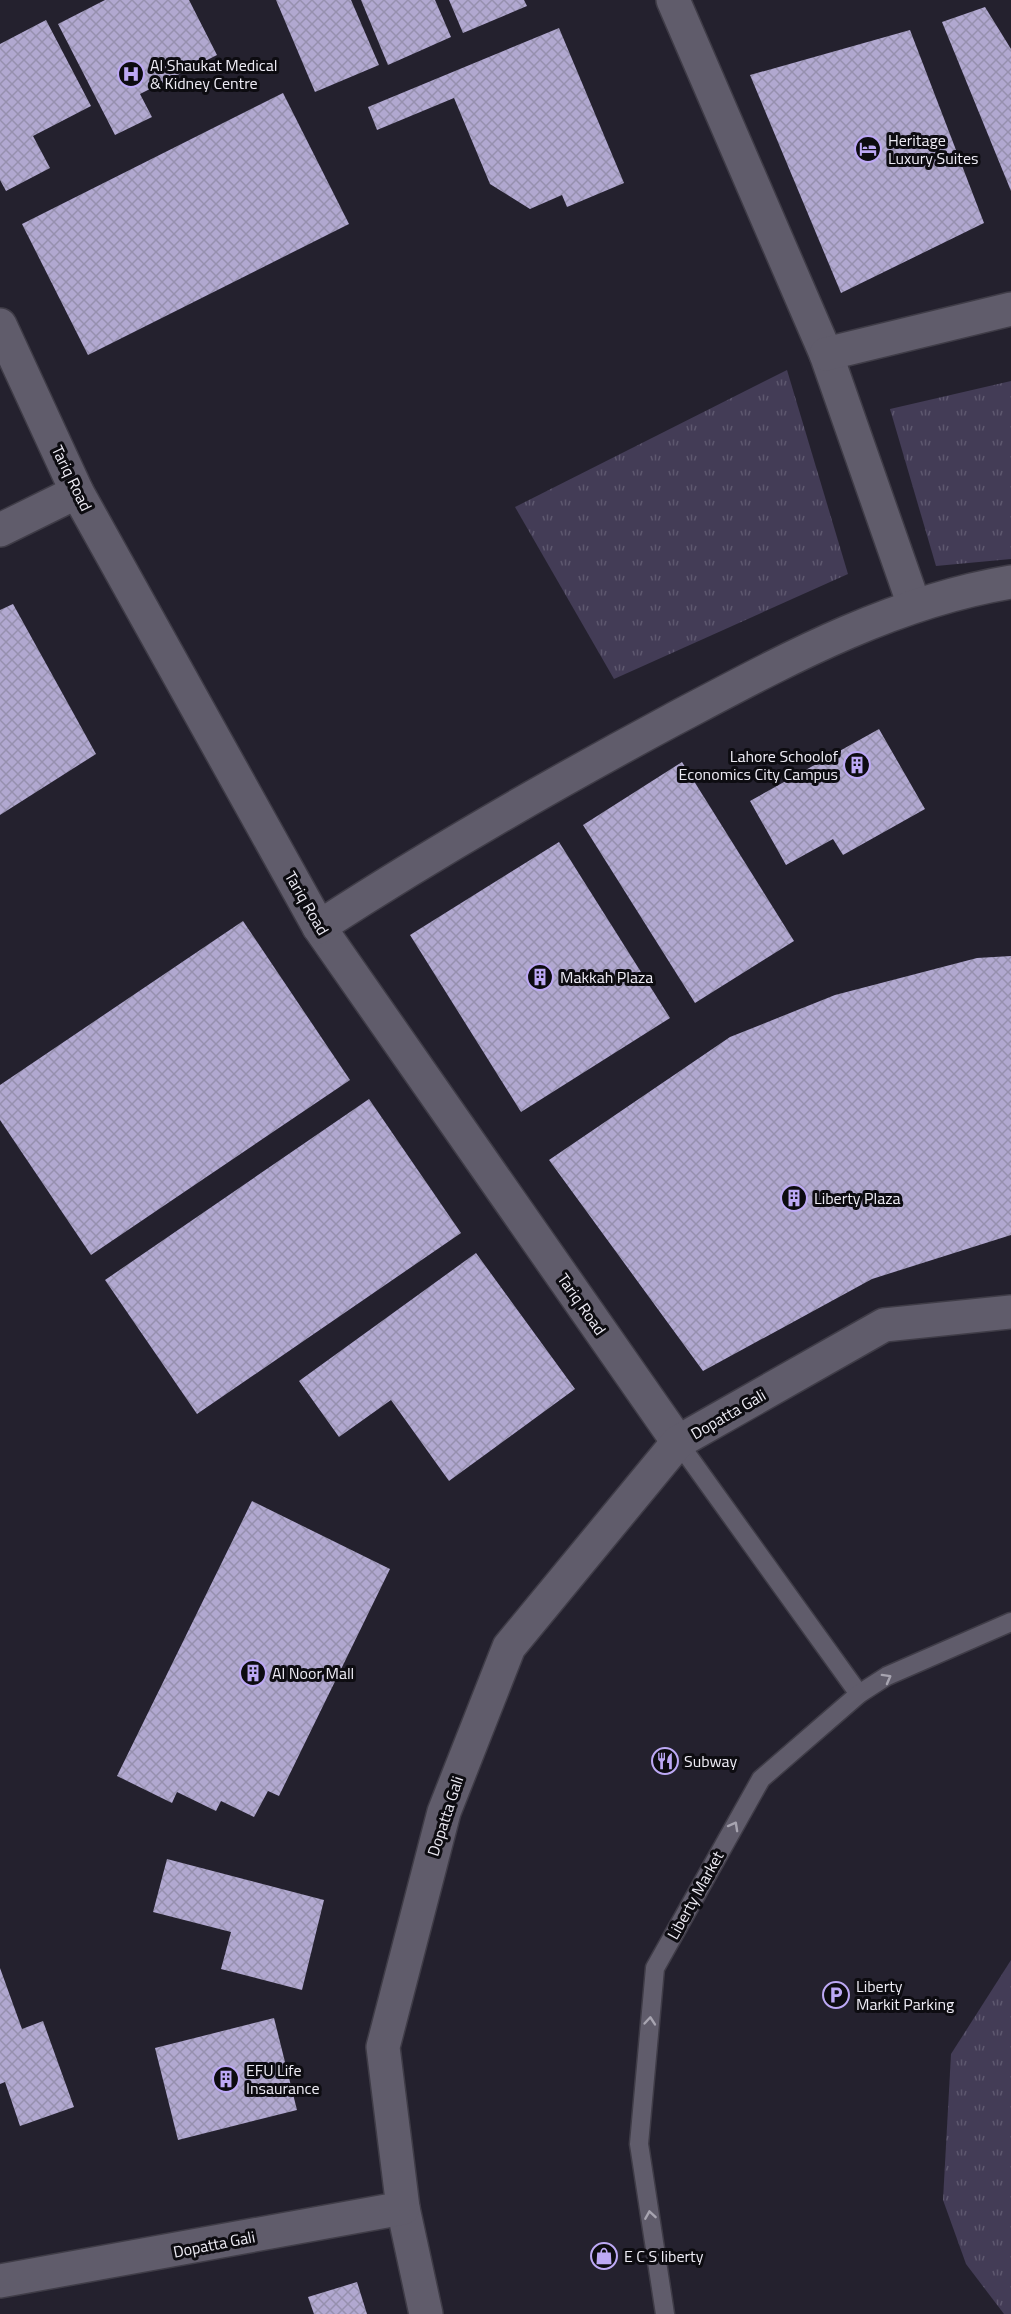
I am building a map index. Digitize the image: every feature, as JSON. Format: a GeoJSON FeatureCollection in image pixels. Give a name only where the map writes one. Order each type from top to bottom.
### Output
{"type":"FeatureCollection","features":[{"type":"Feature","properties":{"kind":"street"},"geometry":{"type":"LineString","coordinates":[[673,0],[826,354],[914,605]]}},
{"type":"Feature","properties":{"kind":"street"},"geometry":{"type":"LineString","coordinates":[[826,354],[1011,309]]}},
{"type":"Feature","properties":{"kind":"street","name":"Tariq Road"},"geometry":{"type":"LineString","coordinates":[[0,325],[77,492],[319,927],[678,1442]]}},
{"type":"Feature","properties":{"kind":"street"},"geometry":{"type":"LineString","coordinates":[[0,530],[77,492]]}},
{"type":"Feature","properties":{"kind":"street"},"geometry":{"type":"LineString","coordinates":[[319,927],[403,872],[585,767],[778,664],[914,605],[973,589],[1011,582]]}},
{"type":"Feature","properties":{"kind":"street","name":"Dopatta Gali"},"geometry":{"type":"LineString","coordinates":[[0,2281],[403,2208],[383,2047],[444,1812],[509,1647],[678,1442],[884,1325],[1011,1312]]}},
{"type":"Feature","properties":{"kind":"street"},"geometry":{"type":"LineString","coordinates":[[403,2208],[426,2314]]}},
{"type":"Feature","properties":{"kind":"lane"},"geometry":{"type":"LineString","coordinates":[[678,1442],[859,1694]]}},
{"type":"Feature","properties":{"kind":"lane","name":"Liberty Market"},"geometry":{"type":"LineString","coordinates":[[665,2314],[639,2144],[655,1968],[761,1779],[859,1694],[887,1676],[1011,1622]]}},
{"type":"Feature","properties":{"kind":"green space"},"geometry":{"type":"Polygon","coordinates":[[[787,370],[848,574],[614,679],[515,507],[787,370]]]}},
{"type":"Feature","properties":{"kind":"green space"},"geometry":{"type":"Polygon","coordinates":[[[1011,381],[1011,559],[936,566],[890,409],[1011,381]]]}},
{"type":"Feature","properties":{"kind":"green space"},"geometry":{"type":"Polygon","coordinates":[[[1011,1960],[1011,2314],[1004,2314],[966,2264],[943,2200],[951,2054],[1011,1960]]]}},
{"type":"Feature","properties":{"kind":"building","name":"Al Shaukat Medical & Kidney Centre"},"geometry":{"type":"Polygon","coordinates":[[[105,0],[189,0],[217,55],[140,94],[152,117],[115,135],[58,24],[105,0]]]}},
{"type":"Feature","properties":{"kind":"building"},"geometry":{"type":"Polygon","coordinates":[[[276,0],[351,0],[379,65],[315,92],[276,0]]]}},
{"type":"Feature","properties":{"kind":"building"},"geometry":{"type":"Polygon","coordinates":[[[361,0],[435,0],[451,37],[388,65],[361,0]]]}},
{"type":"Feature","properties":{"kind":"building"},"geometry":{"type":"Polygon","coordinates":[[[449,0],[524,0],[527,6],[463,33],[449,0]]]}},
{"type":"Feature","properties":{"kind":"building"},"geometry":{"type":"Polygon","coordinates":[[[985,7],[1011,49],[1011,191],[942,22],[985,7]]]}},
{"type":"Feature","properties":{"kind":"building"},"geometry":{"type":"Polygon","coordinates":[[[46,20],[91,106],[33,136],[50,168],[6,191],[0,180],[0,44],[46,20]]]}},
{"type":"Feature","properties":{"kind":"building"},"geometry":{"type":"Polygon","coordinates":[[[559,28],[624,183],[567,207],[562,195],[530,209],[490,184],[454,98],[377,130],[368,107],[559,28]]]}},
{"type":"Feature","properties":{"kind":"building","name":"Heritage Luxury Suites"},"geometry":{"type":"Polygon","coordinates":[[[910,30],[984,223],[841,293],[750,75],[910,30]]]}},
{"type":"Feature","properties":{"kind":"building"},"geometry":{"type":"Polygon","coordinates":[[[283,93],[349,224],[88,355],[22,224],[283,93]]]}},
{"type":"Feature","properties":{"kind":"building"},"geometry":{"type":"Polygon","coordinates":[[[13,604],[96,754],[0,815],[0,610],[13,604]]]}},
{"type":"Feature","properties":{"kind":"building","name":"Lahore Schoolof Economics City Campus"},"geometry":{"type":"Polygon","coordinates":[[[879,729],[925,809],[843,855],[833,839],[786,865],[750,801],[879,729]]]}},
{"type":"Feature","properties":{"kind":"building"},"geometry":{"type":"Polygon","coordinates":[[[682,762],[794,941],[695,1003],[583,825],[682,762]]]}},
{"type":"Feature","properties":{"kind":"building","name":"Makkah Plaza"},"geometry":{"type":"Polygon","coordinates":[[[559,842],[670,1018],[521,1112],[410,935],[559,842]]]}},
{"type":"Feature","properties":{"kind":"building"},"geometry":{"type":"Polygon","coordinates":[[[243,921],[350,1080],[91,1255],[0,1120],[0,1085],[243,921]]]}},
{"type":"Feature","properties":{"kind":"building","name":"Liberty Plaza"},"geometry":{"type":"Polygon","coordinates":[[[1011,956],[1011,1235],[872,1279],[703,1371],[549,1160],[730,1037],[835,995],[977,958],[1011,956]]]}},
{"type":"Feature","properties":{"kind":"building"},"geometry":{"type":"Polygon","coordinates":[[[369,1099],[461,1233],[197,1414],[105,1280],[369,1099]]]}},
{"type":"Feature","properties":{"kind":"building"},"geometry":{"type":"Polygon","coordinates":[[[476,1253],[575,1389],[449,1481],[391,1400],[339,1437],[299,1381],[476,1253]]]}},
{"type":"Feature","properties":{"kind":"building","name":"Al Noor Mall"},"geometry":{"type":"Polygon","coordinates":[[[252,1501],[390,1569],[279,1796],[268,1791],[254,1817],[221,1801],[216,1811],[177,1792],[172,1803],[117,1776],[252,1501]]]}},
{"type":"Feature","properties":{"kind":"building"},"geometry":{"type":"Polygon","coordinates":[[[167,1859],[324,1900],[302,1990],[221,1969],[231,1932],[153,1912],[167,1859]]]}},
{"type":"Feature","properties":{"kind":"building"},"geometry":{"type":"Polygon","coordinates":[[[0,1968],[22,2029],[43,2021],[74,2107],[20,2126],[5,2082],[0,2084],[0,1968]]]}},
{"type":"Feature","properties":{"kind":"building","name":"EFU Life Insaurance"},"geometry":{"type":"Polygon","coordinates":[[[274,2018],[297,2110],[178,2140],[155,2048],[274,2018]]]}},
{"type":"Feature","properties":{"kind":"building"},"geometry":{"type":"Polygon","coordinates":[[[357,2282],[367,2314],[314,2314],[308,2297],[357,2282]]]}},
{"type":"Feature","properties":{"kind":"place","name":"Al Shaukat Medical & Kidney Centre"},"geometry":{"type":"Point","coordinates":[131,74]}},
{"type":"Feature","properties":{"kind":"place","name":"Heritage Luxury Suites"},"geometry":{"type":"Point","coordinates":[868,149]}},
{"type":"Feature","properties":{"kind":"place","name":"Lahore Schoolof Economics City Campus"},"geometry":{"type":"Point","coordinates":[857,765]}},
{"type":"Feature","properties":{"kind":"place","name":"Makkah Plaza"},"geometry":{"type":"Point","coordinates":[540,977]}},
{"type":"Feature","properties":{"kind":"place","name":"Liberty Plaza"},"geometry":{"type":"Point","coordinates":[794,1198]}},
{"type":"Feature","properties":{"kind":"place","name":"Al Noor Mall"},"geometry":{"type":"Point","coordinates":[253,1673]}},
{"type":"Feature","properties":{"kind":"place","name":"Subway"},"geometry":{"type":"Point","coordinates":[665,1761]}},
{"type":"Feature","properties":{"kind":"place","name":"Liberty Markit Parking"},"geometry":{"type":"Point","coordinates":[836,1995]}},
{"type":"Feature","properties":{"kind":"place","name":"EFU Life Insaurance"},"geometry":{"type":"Point","coordinates":[226,2079]}},
{"type":"Feature","properties":{"kind":"place","name":"E C S liberty"},"geometry":{"type":"Point","coordinates":[604,2256]}}]}
